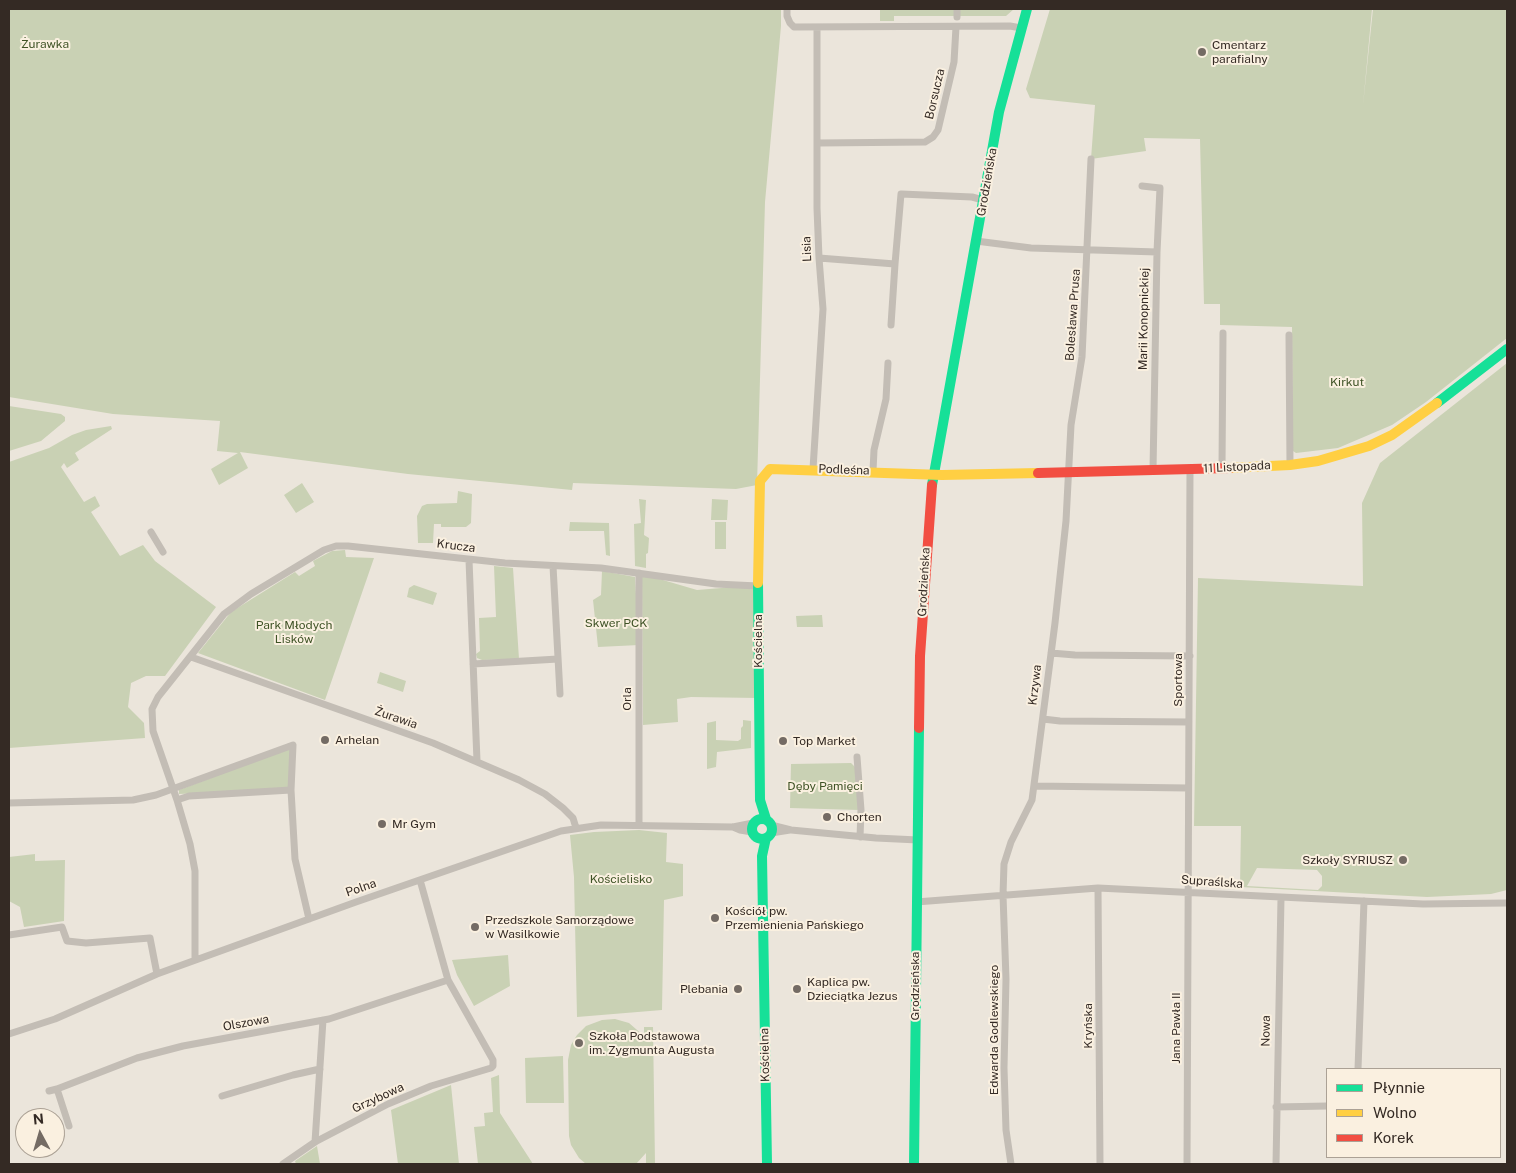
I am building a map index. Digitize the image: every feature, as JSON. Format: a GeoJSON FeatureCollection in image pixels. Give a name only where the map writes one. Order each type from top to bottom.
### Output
{"type":"FeatureCollection","features":[{"type":"Feature","properties":{"kind":"street"},"geometry":{"type":"LineString","coordinates":[[787,9],[787,16],[794,27],[1010,26],[1021,28]]}},
{"type":"Feature","properties":{"kind":"street","name":"Grodzieńska"},"geometry":{"type":"LineString","coordinates":[[914,1164],[920,656],[926,550],[933,475],[999,112],[1027,9]]}},
{"type":"Feature","properties":{"kind":"street","name":"Borsucza"},"geometry":{"type":"LineString","coordinates":[[818,143],[925,142],[933,137],[938,130],[954,62],[956,27]]}},
{"type":"Feature","properties":{"kind":"street","name":"Lisia"},"geometry":{"type":"LineString","coordinates":[[813,469],[823,310],[818,258],[817,28]]}},
{"type":"Feature","properties":{"kind":"street","name":"Bolesława Prusa"},"geometry":{"type":"LineString","coordinates":[[1068,472],[1071,425],[1082,357],[1092,159]]}},
{"type":"Feature","properties":{"kind":"street","name":"Marii Konopnickiej"},"geometry":{"type":"LineString","coordinates":[[1142,186],[1160,188],[1153,470]]}},
{"type":"Feature","properties":{"kind":"street"},"geometry":{"type":"LineString","coordinates":[[891,325],[901,194],[972,197],[983,200]]}},
{"type":"Feature","properties":{"kind":"street"},"geometry":{"type":"LineString","coordinates":[[976,241],[1031,248],[1157,252]]}},
{"type":"Feature","properties":{"kind":"street"},"geometry":{"type":"LineString","coordinates":[[818,258],[896,264]]}},
{"type":"Feature","properties":{"kind":"street"},"geometry":{"type":"LineString","coordinates":[[1222,468],[1223,333]]}},
{"type":"Feature","properties":{"kind":"street"},"geometry":{"type":"LineString","coordinates":[[1289,335],[1290,465]]}},
{"type":"Feature","properties":{"kind":"street","name":"11 Listopada"},"geometry":{"type":"LineString","coordinates":[[933,475],[1222,468],[1318,462],[1369,446],[1384,438],[1446,397],[1507,349]]}},
{"type":"Feature","properties":{"kind":"street"},"geometry":{"type":"LineString","coordinates":[[873,471],[874,450],[886,399],[888,363]]}},
{"type":"Feature","properties":{"kind":"street","name":"Podleśna"},"geometry":{"type":"LineString","coordinates":[[760,481],[765,472],[775,468],[933,475]]}},
{"type":"Feature","properties":{"kind":"street","name":"Sportowa"},"geometry":{"type":"LineString","coordinates":[[1187,892],[1190,469]]}},
{"type":"Feature","properties":{"kind":"street","name":"Krzywa"},"geometry":{"type":"LineString","coordinates":[[1003,895],[1004,864],[1011,842],[1032,800],[1066,521],[1068,472]]}},
{"type":"Feature","properties":{"kind":"street","name":"Kościelna"},"geometry":{"type":"LineString","coordinates":[[760,481],[758,690],[767,1164]]}},
{"type":"Feature","properties":{"kind":"street"},"geometry":{"type":"LineString","coordinates":[[151,532],[163,552]]}},
{"type":"Feature","properties":{"kind":"street","name":"Krucza"},"geometry":{"type":"LineString","coordinates":[[195,960],[195,870],[190,844],[177,800],[153,731],[152,709],[158,697],[232,607],[330,547],[348,546],[469,560],[602,568],[716,584],[758,586]]}},
{"type":"Feature","properties":{"kind":"street"},"geometry":{"type":"LineString","coordinates":[[469,560],[478,761]]}},
{"type":"Feature","properties":{"kind":"street"},"geometry":{"type":"LineString","coordinates":[[553,566],[560,694]]}},
{"type":"Feature","properties":{"kind":"street","name":"Orla"},"geometry":{"type":"LineString","coordinates":[[638,825],[639,573]]}},
{"type":"Feature","properties":{"kind":"street"},"geometry":{"type":"LineString","coordinates":[[1051,653],[1190,656]]}},
{"type":"Feature","properties":{"kind":"street","name":"Żurawia"},"geometry":{"type":"LineString","coordinates":[[191,657],[433,743],[478,761],[545,794],[569,812],[576,828]]}},
{"type":"Feature","properties":{"kind":"street"},"geometry":{"type":"LineString","coordinates":[[473,664],[558,659]]}},
{"type":"Feature","properties":{"kind":"street"},"geometry":{"type":"LineString","coordinates":[[1043,719],[1060,721],[1189,722]]}},
{"type":"Feature","properties":{"kind":"street"},"geometry":{"type":"LineString","coordinates":[[9,803],[133,800],[156,794],[293,745],[291,790],[295,859],[309,919]]}},
{"type":"Feature","properties":{"kind":"street"},"geometry":{"type":"LineString","coordinates":[[857,757],[861,810],[860,837]]}},
{"type":"Feature","properties":{"kind":"street"},"geometry":{"type":"LineString","coordinates":[[1034,786],[1188,788]]}},
{"type":"Feature","properties":{"kind":"street"},"geometry":{"type":"LineString","coordinates":[[177,800],[190,796],[291,790]]}},
{"type":"Feature","properties":{"kind":"street","name":"Polna"},"geometry":{"type":"LineString","coordinates":[[9,1034],[55,1019],[157,974],[195,960],[552,834],[576,828],[601,825],[734,826],[740,830],[762,828],[918,840]]}},
{"type":"Feature","properties":{"kind":"street"},"geometry":{"type":"LineString","coordinates":[[420,880],[448,980]]}},
{"type":"Feature","properties":{"kind":"street","name":"Supraślska"},"geometry":{"type":"LineString","coordinates":[[916,902],[1098,888],[1423,904],[1507,902]]}},
{"type":"Feature","properties":{"kind":"street","name":"Kryńska"},"geometry":{"type":"LineString","coordinates":[[1098,888],[1100,1164]]}},
{"type":"Feature","properties":{"kind":"street","name":"Jana Pawła II"},"geometry":{"type":"LineString","coordinates":[[1187,892],[1187,1164]]}},
{"type":"Feature","properties":{"kind":"street","name":"Edwarda Godlewskiego"},"geometry":{"type":"LineString","coordinates":[[1003,895],[1006,979],[1003,1041],[1006,1130],[1011,1164]]}},
{"type":"Feature","properties":{"kind":"street","name":"Nowa"},"geometry":{"type":"LineString","coordinates":[[1276,1164],[1281,898]]}},
{"type":"Feature","properties":{"kind":"street"},"geometry":{"type":"LineString","coordinates":[[1358,1068],[1364,901]]}},
{"type":"Feature","properties":{"kind":"street"},"geometry":{"type":"LineString","coordinates":[[9,935],[62,927],[67,941],[86,943],[150,938],[157,974]]}},
{"type":"Feature","properties":{"kind":"street","name":"Olszowa"},"geometry":{"type":"LineString","coordinates":[[69,1126],[53,1090],[137,1058],[183,1046],[324,1020],[448,980]]}},
{"type":"Feature","properties":{"kind":"street","name":"Grzybowa"},"geometry":{"type":"LineString","coordinates":[[283,1164],[315,1142],[397,1101],[431,1086],[490,1068],[494,1064],[448,980]]}},
{"type":"Feature","properties":{"kind":"street"},"geometry":{"type":"LineString","coordinates":[[315,1142],[324,1020]]}},
{"type":"Feature","properties":{"kind":"street"},"geometry":{"type":"LineString","coordinates":[[222,1096],[320,1069]]}},
{"type":"Feature","properties":{"kind":"street"},"geometry":{"type":"LineString","coordinates":[[1276,1107],[1326,1106]]}},
{"type":"Feature","properties":{"kind":"green space","name":"Żurawka"},"geometry":{"type":"Polygon","coordinates":[[[9,9],[781,9],[765,202],[757,485],[736,489],[573,483],[572,490],[408,474],[240,452],[248,468],[219,485],[211,469],[238,453],[217,451],[220,421],[113,414],[9,397],[9,9]]]}},
{"type":"Feature","properties":{"kind":"green space"},"geometry":{"type":"Polygon","coordinates":[[[880,9],[1014,9],[1006,16],[894,16],[894,21],[880,21],[880,9]]]}},
{"type":"Feature","properties":{"kind":"green space","name":"Kirkut"},"geometry":{"type":"Polygon","coordinates":[[[1050,9],[1372,9],[1363,105],[1373,9],[1507,9],[1507,338],[1426,402],[1392,425],[1338,448],[1296,453],[1293,451],[1292,327],[1220,325],[1220,304],[1204,304],[1200,139],[1144,138],[1146,151],[1091,159],[1095,105],[1030,98],[1026,89],[1050,9]]]}},
{"type":"Feature","properties":{"kind":"green space"},"geometry":{"type":"Polygon","coordinates":[[[1507,363],[1507,890],[1491,894],[1427,897],[1240,887],[1241,826],[1194,826],[1198,578],[1363,586],[1362,503],[1380,463],[1507,363]],[[1257,868],[1247,886],[1318,890],[1322,886],[1322,876],[1317,870],[1257,868]]]}},
{"type":"Feature","properties":{"kind":"green space"},"geometry":{"type":"Polygon","coordinates":[[[9,406],[61,414],[65,417],[65,421],[41,441],[9,451],[9,406]]]}},
{"type":"Feature","properties":{"kind":"green space"},"geometry":{"type":"Polygon","coordinates":[[[111,426],[112,429],[75,453],[79,460],[67,468],[64,463],[61,467],[84,502],[95,496],[100,506],[91,512],[120,556],[143,545],[155,561],[216,607],[165,676],[146,676],[131,683],[128,707],[144,723],[145,738],[9,748],[9,462],[49,448],[72,435],[86,430],[111,426]]]}},
{"type":"Feature","properties":{"kind":"green space"},"geometry":{"type":"Polygon","coordinates":[[[302,483],[314,502],[296,513],[284,495],[302,483]]]}},
{"type":"Feature","properties":{"kind":"green space"},"geometry":{"type":"Polygon","coordinates":[[[458,491],[472,494],[471,523],[466,527],[441,527],[441,524],[434,524],[433,543],[418,543],[417,516],[422,506],[427,504],[457,503],[458,491]]]}},
{"type":"Feature","properties":{"kind":"green space"},"geometry":{"type":"Polygon","coordinates":[[[639,499],[646,500],[644,535],[649,538],[646,568],[635,566],[634,524],[641,523],[639,499]]]}},
{"type":"Feature","properties":{"kind":"green space"},"geometry":{"type":"Polygon","coordinates":[[[712,499],[728,500],[727,520],[711,520],[712,499]]]}},
{"type":"Feature","properties":{"kind":"green space"},"geometry":{"type":"Polygon","coordinates":[[[570,522],[609,523],[610,556],[606,555],[604,531],[569,531],[570,522]]]}},
{"type":"Feature","properties":{"kind":"green space"},"geometry":{"type":"Polygon","coordinates":[[[715,522],[726,522],[726,549],[715,549],[715,522]]]}},
{"type":"Feature","properties":{"kind":"green space","name":"Park Młodych Lisków"},"geometry":{"type":"Polygon","coordinates":[[[345,550],[346,557],[374,558],[325,700],[198,653],[231,612],[295,572],[299,576],[315,566],[313,561],[332,551],[345,550]]]}},
{"type":"Feature","properties":{"kind":"green space"},"geometry":{"type":"Polygon","coordinates":[[[494,566],[513,568],[519,659],[482,660],[477,658],[476,654],[480,651],[479,618],[496,617],[494,566]]]}},
{"type":"Feature","properties":{"kind":"green space","name":"Skwer PCK"},"geometry":{"type":"Polygon","coordinates":[[[602,571],[635,577],[639,645],[598,647],[593,600],[601,595],[602,571]]]}},
{"type":"Feature","properties":{"kind":"green space"},"geometry":{"type":"Polygon","coordinates":[[[639,573],[697,590],[746,586],[758,591],[758,698],[691,697],[677,699],[678,722],[643,725],[642,581],[639,573]]]}},
{"type":"Feature","properties":{"kind":"green space"},"geometry":{"type":"Polygon","coordinates":[[[414,585],[437,593],[433,605],[407,597],[409,588],[414,585]]]}},
{"type":"Feature","properties":{"kind":"green space"},"geometry":{"type":"Polygon","coordinates":[[[822,615],[823,627],[797,627],[796,616],[822,615]]]}},
{"type":"Feature","properties":{"kind":"green space"},"geometry":{"type":"Polygon","coordinates":[[[380,672],[406,681],[403,692],[377,683],[380,672]]]}},
{"type":"Feature","properties":{"kind":"green space"},"geometry":{"type":"Polygon","coordinates":[[[743,720],[751,721],[751,748],[717,752],[716,767],[707,769],[707,723],[716,721],[716,740],[738,741],[741,739],[743,720]]]}},
{"type":"Feature","properties":{"kind":"green space"},"geometry":{"type":"Polygon","coordinates":[[[290,748],[290,789],[179,794],[179,790],[290,748]]]}},
{"type":"Feature","properties":{"kind":"green space","name":"Dęby Pamięci"},"geometry":{"type":"Polygon","coordinates":[[[851,763],[855,767],[859,810],[790,808],[791,764],[851,763]]]}},
{"type":"Feature","properties":{"kind":"green space","name":"Kościelisko"},"geometry":{"type":"Polygon","coordinates":[[[639,830],[667,833],[666,862],[683,864],[683,896],[664,900],[662,1010],[577,1017],[574,877],[570,835],[639,830]]]}},
{"type":"Feature","properties":{"kind":"green space"},"geometry":{"type":"Polygon","coordinates":[[[35,854],[35,861],[65,860],[64,921],[24,927],[20,907],[9,901],[9,857],[35,854]]]}},
{"type":"Feature","properties":{"kind":"green space"},"geometry":{"type":"Polygon","coordinates":[[[508,955],[510,986],[474,1006],[457,975],[452,960],[508,955]]]}},
{"type":"Feature","properties":{"kind":"green space"},"geometry":{"type":"Polygon","coordinates":[[[615,1019],[629,1023],[644,1036],[644,1027],[653,1027],[655,1164],[646,1164],[646,1153],[636,1164],[586,1164],[579,1158],[571,1145],[569,1136],[568,1060],[571,1045],[586,1026],[602,1020],[615,1019]]]}},
{"type":"Feature","properties":{"kind":"green space"},"geometry":{"type":"Polygon","coordinates":[[[563,1056],[564,1103],[526,1103],[525,1058],[563,1056]]]}},
{"type":"Feature","properties":{"kind":"green space"},"geometry":{"type":"Polygon","coordinates":[[[499,1075],[500,1113],[533,1164],[478,1164],[474,1127],[485,1126],[484,1113],[493,1112],[491,1078],[499,1075]]]}},
{"type":"Feature","properties":{"kind":"green space"},"geometry":{"type":"Polygon","coordinates":[[[451,1085],[459,1164],[398,1164],[391,1110],[451,1085]]]}},
{"type":"Feature","properties":{"kind":"green space"},"geometry":{"type":"Polygon","coordinates":[[[317,1146],[320,1164],[296,1164],[295,1161],[317,1146]]]}},
{"type":"Feature","properties":{"kind":"traffic: fast"},"geometry":{"type":"LineString","coordinates":[[932,485],[999,112],[1027,9]]}},
{"type":"Feature","properties":{"kind":"traffic: fast"},"geometry":{"type":"LineString","coordinates":[[1437,403],[1507,349]]}},
{"type":"Feature","properties":{"kind":"traffic: fast"},"geometry":{"type":"LineString","coordinates":[[758,583],[760,800],[766,819]]}},
{"type":"Feature","properties":{"kind":"traffic: fast"},"geometry":{"type":"LineString","coordinates":[[914,1164],[919,728]]}},
{"type":"Feature","properties":{"kind":"traffic: fast"},"geometry":{"type":"LineString","coordinates":[[762,819],[769,822],[772,829],[769,836],[762,839],[755,836],[752,829],[755,822],[762,819]]}},
{"type":"Feature","properties":{"kind":"traffic: fast"},"geometry":{"type":"LineString","coordinates":[[766,838],[762,856],[767,1164]]}},
{"type":"Feature","properties":{"kind":"traffic: slow"},"geometry":{"type":"LineString","coordinates":[[1230,468],[1290,465],[1318,461],[1369,446],[1392,435],[1437,403]]}},
{"type":"Feature","properties":{"kind":"traffic: slow"},"geometry":{"type":"LineString","coordinates":[[758,583],[760,481],[770,469],[942,475],[1038,473]]}},
{"type":"Feature","properties":{"kind":"traffic: jam"},"geometry":{"type":"LineString","coordinates":[[1038,473],[1230,468]]}},
{"type":"Feature","properties":{"kind":"traffic: jam"},"geometry":{"type":"LineString","coordinates":[[919,728],[920,656],[932,485]]}},
{"type":"Feature","properties":{"kind":"place","name":"Cmentarz parafialny"},"geometry":{"type":"Point","coordinates":[1202,52]}},
{"type":"Feature","properties":{"kind":"place","name":"Arhelan"},"geometry":{"type":"Point","coordinates":[325,740]}},
{"type":"Feature","properties":{"kind":"place","name":"Top Market"},"geometry":{"type":"Point","coordinates":[783,741]}},
{"type":"Feature","properties":{"kind":"place","name":"Chorten"},"geometry":{"type":"Point","coordinates":[827,817]}},
{"type":"Feature","properties":{"kind":"place","name":"Mr Gym"},"geometry":{"type":"Point","coordinates":[382,824]}},
{"type":"Feature","properties":{"kind":"place","name":"Szkoły SYRIUSZ"},"geometry":{"type":"Point","coordinates":[1403,860]}},
{"type":"Feature","properties":{"kind":"place","name":"Kościół pw. Przemienienia Pańskiego"},"geometry":{"type":"Point","coordinates":[715,918]}},
{"type":"Feature","properties":{"kind":"place","name":"Przedszkole Samorządowe w Wasilkowie"},"geometry":{"type":"Point","coordinates":[475,927]}},
{"type":"Feature","properties":{"kind":"place","name":"Plebania"},"geometry":{"type":"Point","coordinates":[738,989]}},
{"type":"Feature","properties":{"kind":"place","name":"Kaplica pw. Dzieciątka Jezus"},"geometry":{"type":"Point","coordinates":[797,989]}},
{"type":"Feature","properties":{"kind":"place","name":"Szkoła Podstawowa im. Zygmunta Augusta"},"geometry":{"type":"Point","coordinates":[579,1043]}}]}
